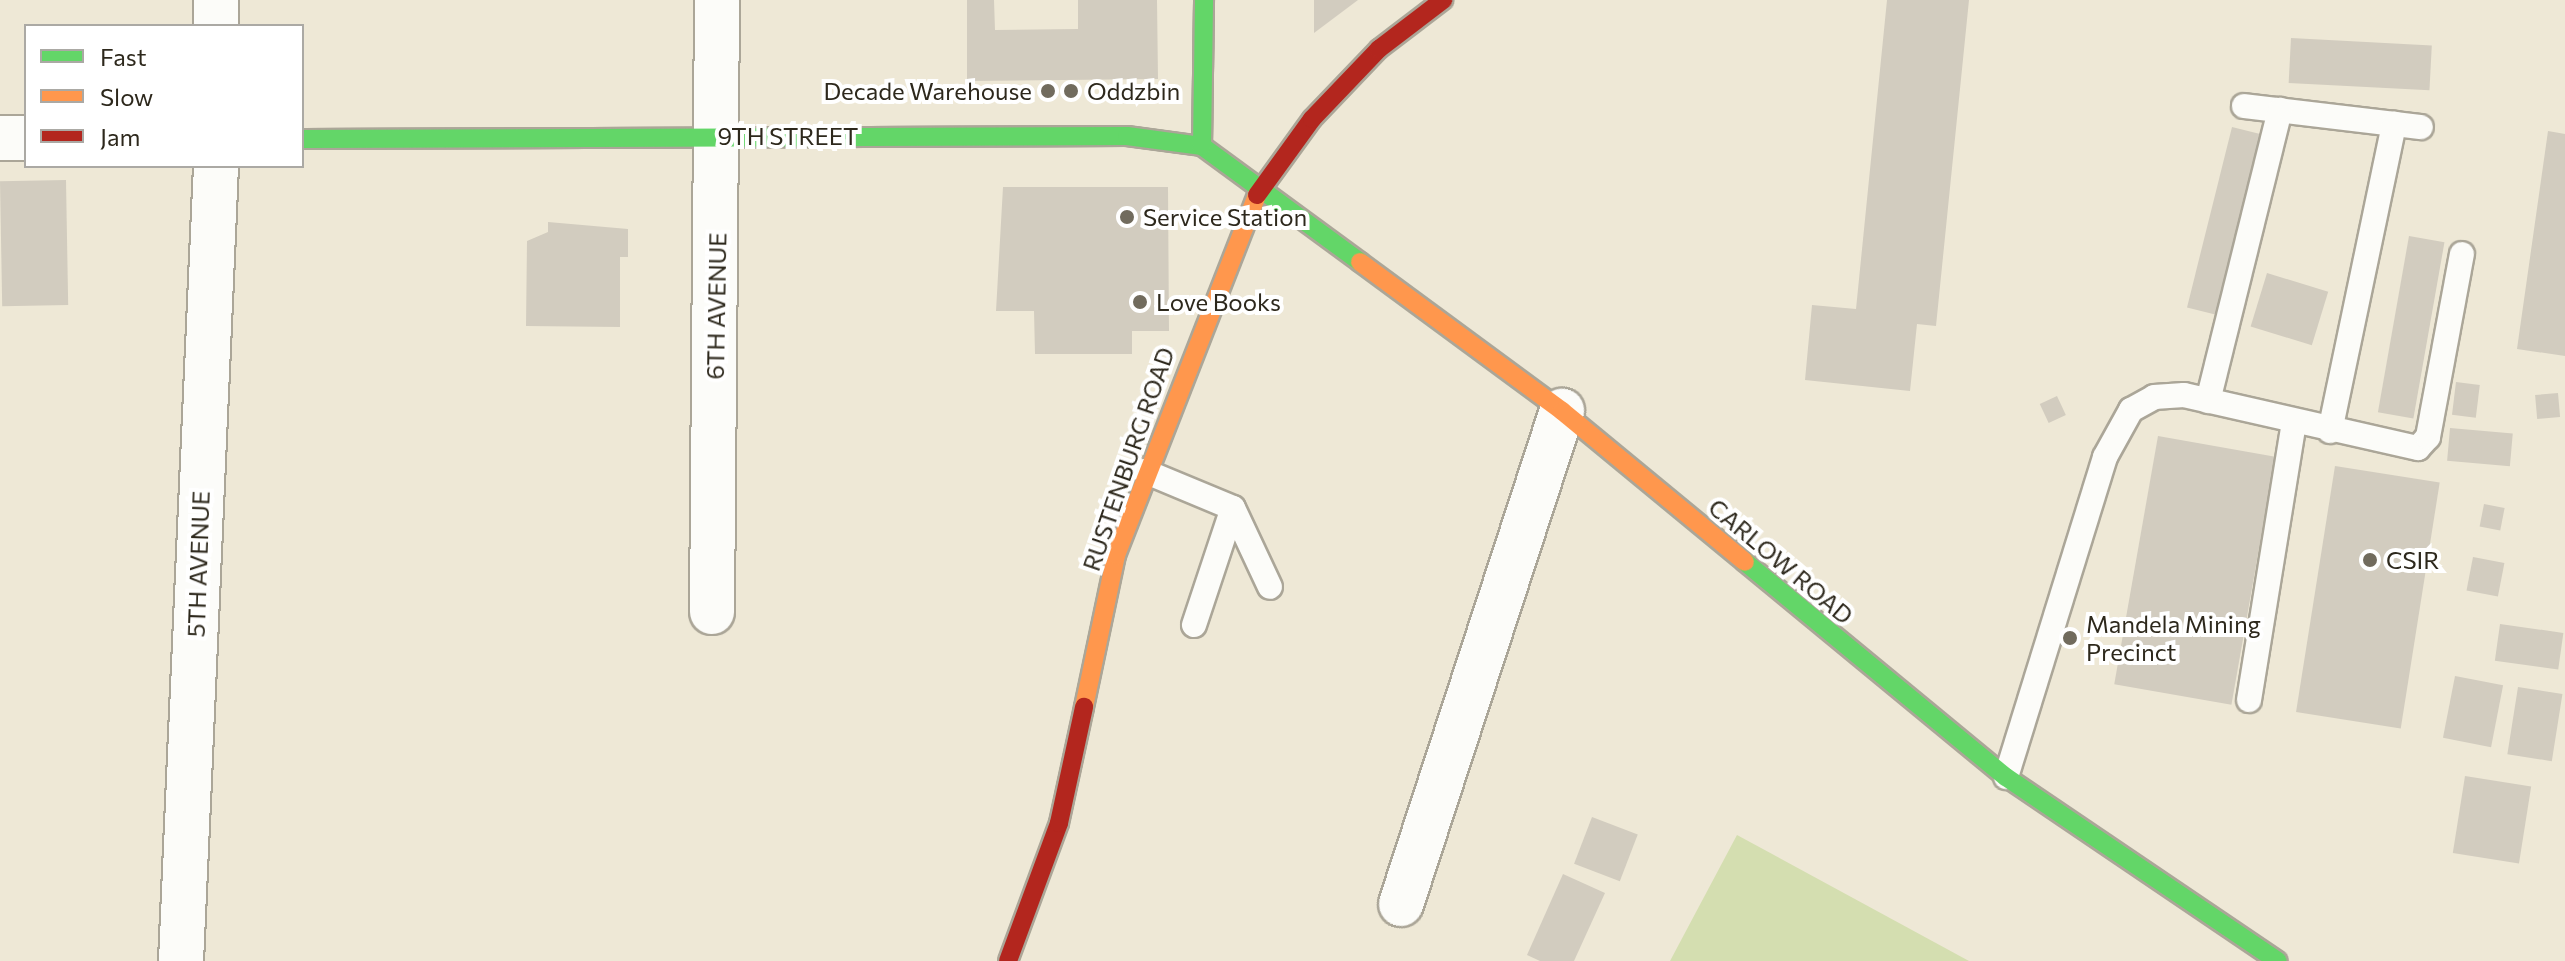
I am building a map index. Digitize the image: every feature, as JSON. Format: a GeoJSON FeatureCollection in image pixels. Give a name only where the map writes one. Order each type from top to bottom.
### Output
{"type":"FeatureCollection","features":[{"type":"Feature","properties":{"kind":"street"},"geometry":{"type":"LineString","coordinates":[[216,0],[216,24]]}},
{"type":"Feature","properties":{"kind":"street","name":"6TH AVENUE"},"geometry":{"type":"LineString","coordinates":[[712,612],[717,0]]}},
{"type":"Feature","properties":{"kind":"street"},"geometry":{"type":"LineString","coordinates":[[1202,146],[1204,0]]}},
{"type":"Feature","properties":{"kind":"street","name":"RUSTENBURG ROAD"},"geometry":{"type":"LineString","coordinates":[[1008,961],[1059,823],[1116,555],[1144,471],[1262,185],[1379,49],[1443,0]]}},
{"type":"Feature","properties":{"kind":"street","name":"9TH STREET"},"geometry":{"type":"LineString","coordinates":[[304,139],[1127,136],[1202,146],[1262,185]]}},
{"type":"Feature","properties":{"kind":"street"},"geometry":{"type":"LineString","coordinates":[[0,138],[24,138]]}},
{"type":"Feature","properties":{"kind":"street","name":"5TH AVENUE"},"geometry":{"type":"LineString","coordinates":[[181,961],[216,168]]}},
{"type":"Feature","properties":{"kind":"street","name":"CARLOW ROAD"},"geometry":{"type":"LineString","coordinates":[[1262,185],[1562,411],[2006,777],[2278,961]]}},
{"type":"Feature","properties":{"kind":"street"},"geometry":{"type":"LineString","coordinates":[[1401,904],[1562,411]]}},
{"type":"Feature","properties":{"kind":"lane"},"geometry":{"type":"LineString","coordinates":[[2244,106],[2421,127]]}},
{"type":"Feature","properties":{"kind":"lane"},"geometry":{"type":"LineString","coordinates":[[2208,401],[2280,110]]}},
{"type":"Feature","properties":{"kind":"lane"},"geometry":{"type":"LineString","coordinates":[[2330,431],[2394,124]]}},
{"type":"Feature","properties":{"kind":"lane"},"geometry":{"type":"LineString","coordinates":[[2006,777],[2114,434],[2131,410],[2154,397],[2208,401],[2400,449],[2418,448],[2428,437],[2462,254]]}},
{"type":"Feature","properties":{"kind":"lane"},"geometry":{"type":"LineString","coordinates":[[2249,700],[2294,422]]}},
{"type":"Feature","properties":{"kind":"lane"},"geometry":{"type":"LineString","coordinates":[[1144,471],[1233,508],[1270,587]]}},
{"type":"Feature","properties":{"kind":"lane"},"geometry":{"type":"LineString","coordinates":[[1194,625],[1233,508]]}},
{"type":"Feature","properties":{"kind":"green space"},"geometry":{"type":"Polygon","coordinates":[[[1737,835],[1969,961],[1670,961],[1737,835]]]}},
{"type":"Feature","properties":{"kind":"building"},"geometry":{"type":"Polygon","coordinates":[[[967,0],[994,0],[995,30],[1078,29],[1078,0],[1157,0],[1158,79],[967,81],[967,0]]]}},
{"type":"Feature","properties":{"kind":"building"},"geometry":{"type":"Polygon","coordinates":[[[1314,0],[1358,0],[1314,33],[1314,0]]]}},
{"type":"Feature","properties":{"kind":"building"},"geometry":{"type":"Polygon","coordinates":[[[1887,0],[1969,0],[1936,326],[1917,324],[1910,391],[1805,380],[1812,305],[1856,309],[1887,0]]]}},
{"type":"Feature","properties":{"kind":"building"},"geometry":{"type":"Polygon","coordinates":[[[2291,38],[2432,45],[2429,90],[2289,83],[2291,38]]]}},
{"type":"Feature","properties":{"kind":"building"},"geometry":{"type":"Polygon","coordinates":[[[2232,127],[2260,134],[2215,314],[2187,307],[2232,127]]]}},
{"type":"Feature","properties":{"kind":"building"},"geometry":{"type":"Polygon","coordinates":[[[2548,131],[2565,134],[2565,356],[2517,349],[2548,131]]]}},
{"type":"Feature","properties":{"kind":"building"},"geometry":{"type":"Polygon","coordinates":[[[66,180],[68,305],[2,306],[0,181],[66,180]]]}},
{"type":"Feature","properties":{"kind":"building"},"geometry":{"type":"Polygon","coordinates":[[[1003,187],[1168,187],[1169,331],[1132,331],[1132,354],[1035,354],[1034,311],[996,311],[1003,187]]]}},
{"type":"Feature","properties":{"kind":"building"},"geometry":{"type":"Polygon","coordinates":[[[548,222],[628,229],[628,257],[620,257],[620,327],[526,326],[527,241],[548,232],[548,222]]]}},
{"type":"Feature","properties":{"kind":"building"},"geometry":{"type":"Polygon","coordinates":[[[2409,236],[2444,242],[2413,419],[2378,412],[2409,236]]]}},
{"type":"Feature","properties":{"kind":"building"},"geometry":{"type":"Polygon","coordinates":[[[2267,273],[2328,292],[2312,345],[2251,327],[2267,273]]]}},
{"type":"Feature","properties":{"kind":"building"},"geometry":{"type":"Polygon","coordinates":[[[2456,382],[2480,385],[2476,418],[2452,415],[2456,382]]]}},
{"type":"Feature","properties":{"kind":"building"},"geometry":{"type":"Polygon","coordinates":[[[2558,393],[2560,417],[2537,419],[2535,395],[2558,393]]]}},
{"type":"Feature","properties":{"kind":"building"},"geometry":{"type":"Polygon","coordinates":[[[2057,396],[2066,415],[2049,423],[2040,404],[2057,396]]]}},
{"type":"Feature","properties":{"kind":"building"},"geometry":{"type":"Polygon","coordinates":[[[2450,428],[2513,433],[2510,466],[2447,461],[2450,428]]]}},
{"type":"Feature","properties":{"kind":"building"},"geometry":{"type":"Polygon","coordinates":[[[2158,436],[2275,457],[2231,705],[2114,684],[2158,436]]]}},
{"type":"Feature","properties":{"kind":"building","name":"CSIR"},"geometry":{"type":"Polygon","coordinates":[[[2335,466],[2440,483],[2401,729],[2296,712],[2335,466]]]}},
{"type":"Feature","properties":{"kind":"building"},"geometry":{"type":"Polygon","coordinates":[[[2484,504],[2505,508],[2500,531],[2480,527],[2484,504]]]}},
{"type":"Feature","properties":{"kind":"building"},"geometry":{"type":"Polygon","coordinates":[[[2473,557],[2504,563],[2498,596],[2467,590],[2473,557]]]}},
{"type":"Feature","properties":{"kind":"building"},"geometry":{"type":"Polygon","coordinates":[[[2500,624],[2563,633],[2558,670],[2495,661],[2500,624]]]}},
{"type":"Feature","properties":{"kind":"building"},"geometry":{"type":"Polygon","coordinates":[[[2455,676],[2503,685],[2491,747],[2443,738],[2455,676]]]}},
{"type":"Feature","properties":{"kind":"building"},"geometry":{"type":"Polygon","coordinates":[[[2518,687],[2562,694],[2552,761],[2507,754],[2518,687]]]}},
{"type":"Feature","properties":{"kind":"building"},"geometry":{"type":"Polygon","coordinates":[[[2465,776],[2531,786],[2519,864],[2453,853],[2465,776]]]}},
{"type":"Feature","properties":{"kind":"building"},"geometry":{"type":"Polygon","coordinates":[[[1592,817],[1638,835],[1620,881],[1574,864],[1592,817]]]}},
{"type":"Feature","properties":{"kind":"building"},"geometry":{"type":"Polygon","coordinates":[[[1563,874],[1605,893],[1574,961],[1540,961],[1527,955],[1563,874]]]}},
{"type":"Feature","properties":{"kind":"traffic: fast"},"geometry":{"type":"LineString","coordinates":[[1202,146],[1204,0]]}},
{"type":"Feature","properties":{"kind":"traffic: fast"},"geometry":{"type":"LineString","coordinates":[[304,139],[1127,136],[1202,146],[1360,262]]}},
{"type":"Feature","properties":{"kind":"traffic: fast"},"geometry":{"type":"LineString","coordinates":[[1745,562],[2006,777],[2278,961]]}},
{"type":"Feature","properties":{"kind":"traffic: slow"},"geometry":{"type":"LineString","coordinates":[[1084,707],[1116,555],[1257,195]]}},
{"type":"Feature","properties":{"kind":"traffic: slow"},"geometry":{"type":"LineString","coordinates":[[1360,262],[1562,411],[1745,562]]}},
{"type":"Feature","properties":{"kind":"traffic: jam"},"geometry":{"type":"LineString","coordinates":[[1257,195],[1312,119],[1379,49],[1443,0]]}},
{"type":"Feature","properties":{"kind":"traffic: jam"},"geometry":{"type":"LineString","coordinates":[[1008,961],[1059,823],[1084,707]]}},
{"type":"Feature","properties":{"kind":"place","name":"Decade Warehouse"},"geometry":{"type":"Point","coordinates":[1048,91]}},
{"type":"Feature","properties":{"kind":"place","name":"Oddzbin"},"geometry":{"type":"Point","coordinates":[1071,91]}},
{"type":"Feature","properties":{"kind":"place","name":"Service Station"},"geometry":{"type":"Point","coordinates":[1127,217]}},
{"type":"Feature","properties":{"kind":"place","name":"Love Books"},"geometry":{"type":"Point","coordinates":[1140,302]}},
{"type":"Feature","properties":{"kind":"place","name":"CSIR"},"geometry":{"type":"Point","coordinates":[2370,560]}},
{"type":"Feature","properties":{"kind":"place","name":"Mandela Mining Precinct"},"geometry":{"type":"Point","coordinates":[2070,638]}}]}
